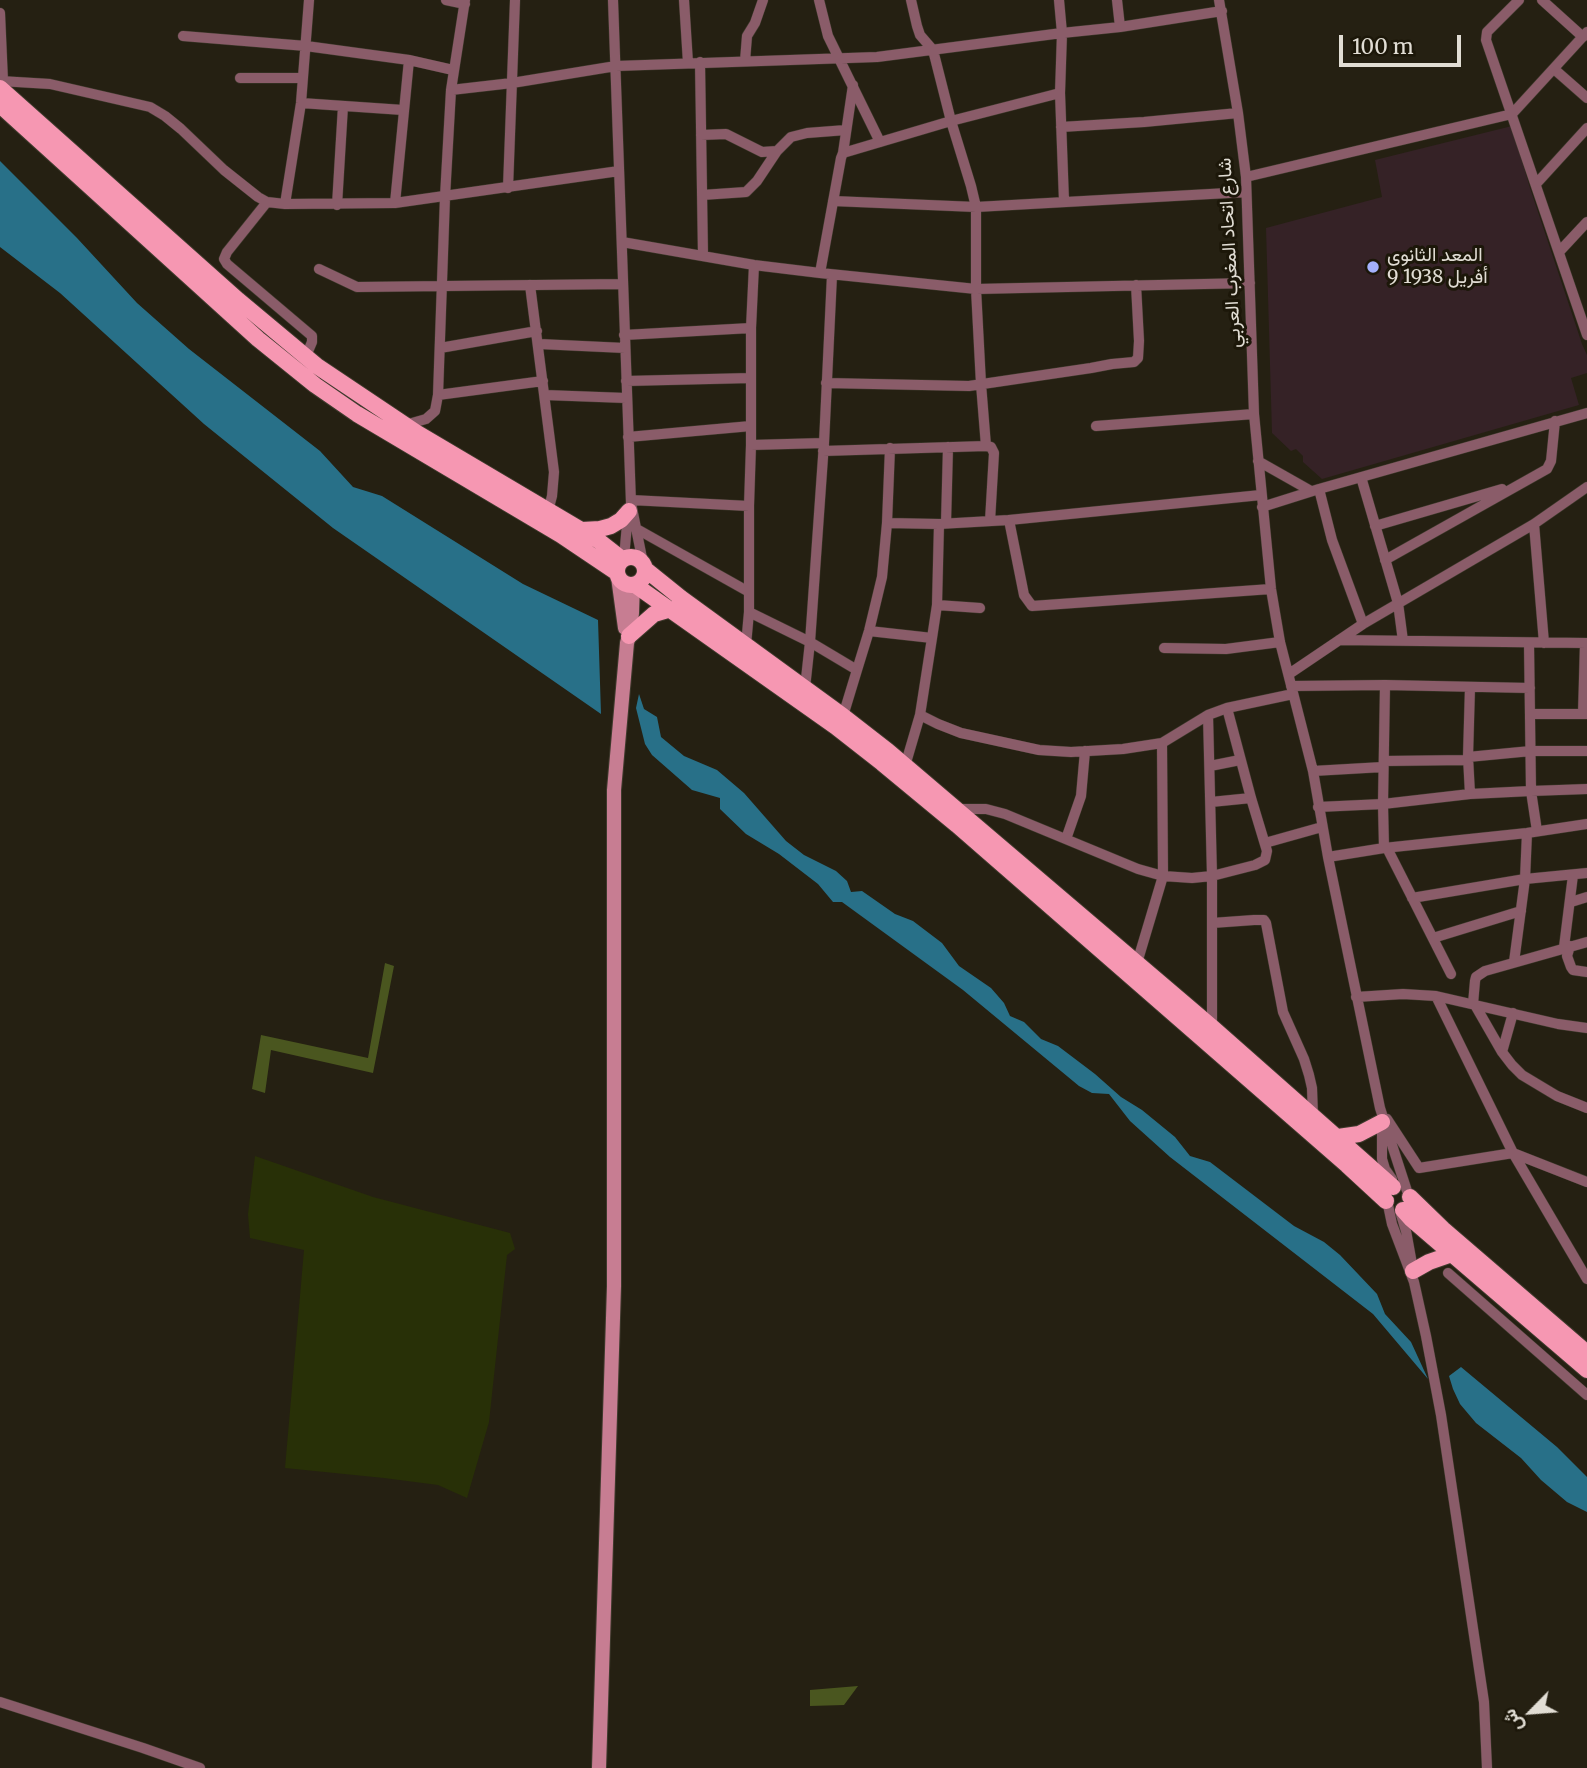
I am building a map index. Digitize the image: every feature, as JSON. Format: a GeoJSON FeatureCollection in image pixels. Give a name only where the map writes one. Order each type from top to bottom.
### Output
{"type":"FeatureCollection","features":[{"type":"Feature","properties":{"kind":"main road"},"geometry":{"type":"LineString","coordinates":[[1,83],[239,300],[306,356],[405,425],[581,530],[620,567],[625,584],[634,585],[671,609],[836,727],[946,816],[1337,1156],[1443,1229],[1587,1353]]}},
{"type":"Feature","properties":{"kind":"main road"},"geometry":{"type":"LineString","coordinates":[[0,105],[282,360],[357,414],[620,567]]}},
{"type":"Feature","properties":{"kind":"main road"},"geometry":{"type":"LineString","coordinates":[[581,530],[611,526],[621,520],[630,505]]}},
{"type":"Feature","properties":{"kind":"main road"},"geometry":{"type":"LineString","coordinates":[[620,567],[635,556],[681,598],[843,716],[905,766],[1338,1137],[1452,1254],[1587,1370]]}},
{"type":"Feature","properties":{"kind":"main road"},"geometry":{"type":"LineString","coordinates":[[634,585],[643,578],[644,566]]}},
{"type":"Feature","properties":{"kind":"main road"},"geometry":{"type":"LineString","coordinates":[[628,639],[654,614],[671,609]]}},
{"type":"Feature","properties":{"kind":"main road"},"geometry":{"type":"LineString","coordinates":[[1338,1137],[1359,1134],[1382,1116]]}},
{"type":"Feature","properties":{"kind":"main road"},"geometry":{"type":"LineString","coordinates":[[1413,1277],[1429,1262],[1452,1254]]}},
{"type":"Feature","properties":{"kind":"street"},"geometry":{"type":"LineString","coordinates":[[285,204],[303,78],[309,0]]}},
{"type":"Feature","properties":{"kind":"street"},"geometry":{"type":"LineString","coordinates":[[405,425],[426,419],[435,411],[438,395],[451,90],[465,2],[446,0]]}},
{"type":"Feature","properties":{"kind":"street"},"geometry":{"type":"LineString","coordinates":[[508,188],[515,0]]}},
{"type":"Feature","properties":{"kind":"street"},"geometry":{"type":"LineString","coordinates":[[613,0],[630,505],[620,567],[628,639]]}},
{"type":"Feature","properties":{"kind":"street"},"geometry":{"type":"LineString","coordinates":[[684,0],[688,63]]}},
{"type":"Feature","properties":{"kind":"street"},"geometry":{"type":"LineString","coordinates":[[746,61],[747,36],[763,0]]}},
{"type":"Feature","properties":{"kind":"street"},"geometry":{"type":"LineString","coordinates":[[819,0],[828,36],[880,142]]}},
{"type":"Feature","properties":{"kind":"street"},"geometry":{"type":"LineString","coordinates":[[911,0],[920,35],[933,50],[976,206],[976,289],[986,446]]}},
{"type":"Feature","properties":{"kind":"street"},"geometry":{"type":"LineString","coordinates":[[1059,0],[1062,33],[1060,93],[1063,201]]}},
{"type":"Feature","properties":{"kind":"street"},"geometry":{"type":"LineString","coordinates":[[1117,0],[1120,27]]}},
{"type":"Feature","properties":{"kind":"street"},"geometry":{"type":"LineString","coordinates":[[1519,0],[1486,36],[1559,252],[1584,317],[1587,335]]}},
{"type":"Feature","properties":{"kind":"street"},"geometry":{"type":"LineString","coordinates":[[1246,177],[1512,114],[1585,34],[1542,0]]}},
{"type":"Feature","properties":{"kind":"street"},"geometry":{"type":"LineString","coordinates":[[451,90],[512,83],[616,65],[877,57],[1120,27],[1220,5]]}},
{"type":"Feature","properties":{"kind":"street","name":"شارع اتحاد المغرب العربي"},"geometry":{"type":"LineString","coordinates":[[1220,5],[1246,177],[1254,414],[1271,589],[1280,642],[1313,771],[1318,807],[1382,1116]]}},
{"type":"Feature","properties":{"kind":"street"},"geometry":{"type":"LineString","coordinates":[[0,13],[1,83],[50,84],[150,107],[165,116],[224,170],[267,202],[337,205],[396,203],[619,171]]}},
{"type":"Feature","properties":{"kind":"street"},"geometry":{"type":"LineString","coordinates":[[183,36],[306,46],[453,70]]}},
{"type":"Feature","properties":{"kind":"street"},"geometry":{"type":"LineString","coordinates":[[396,203],[409,61]]}},
{"type":"Feature","properties":{"kind":"street"},"geometry":{"type":"LineString","coordinates":[[701,62],[703,256]]}},
{"type":"Feature","properties":{"kind":"street"},"geometry":{"type":"LineString","coordinates":[[1554,69],[1587,98]]}},
{"type":"Feature","properties":{"kind":"street"},"geometry":{"type":"LineString","coordinates":[[240,78],[303,78]]}},
{"type":"Feature","properties":{"kind":"street"},"geometry":{"type":"LineString","coordinates":[[820,273],[853,85]]}},
{"type":"Feature","properties":{"kind":"street"},"geometry":{"type":"LineString","coordinates":[[843,153],[1060,93]]}},
{"type":"Feature","properties":{"kind":"street"},"geometry":{"type":"LineString","coordinates":[[300,103],[403,110]]}},
{"type":"Feature","properties":{"kind":"street"},"geometry":{"type":"LineString","coordinates":[[337,205],[343,106]]}},
{"type":"Feature","properties":{"kind":"street"},"geometry":{"type":"LineString","coordinates":[[1061,127],[1238,113]]}},
{"type":"Feature","properties":{"kind":"street"},"geometry":{"type":"LineString","coordinates":[[1536,184],[1587,128]]}},
{"type":"Feature","properties":{"kind":"street"},"geometry":{"type":"LineString","coordinates":[[702,195],[746,192],[757,181],[777,151],[791,138],[807,133],[846,131]]}},
{"type":"Feature","properties":{"kind":"street"},"geometry":{"type":"LineString","coordinates":[[701,135],[726,134],[762,152],[777,151]]}},
{"type":"Feature","properties":{"kind":"street"},"geometry":{"type":"LineString","coordinates":[[833,201],[976,206],[1246,192]]}},
{"type":"Feature","properties":{"kind":"street"},"geometry":{"type":"LineString","coordinates":[[267,202],[224,259],[312,336],[313,342],[306,356]]}},
{"type":"Feature","properties":{"kind":"street"},"geometry":{"type":"LineString","coordinates":[[1559,252],[1587,222]]}},
{"type":"Feature","properties":{"kind":"street"},"geometry":{"type":"LineString","coordinates":[[622,242],[754,265],[976,289],[1250,283]]}},
{"type":"Feature","properties":{"kind":"street"},"geometry":{"type":"LineString","coordinates":[[746,645],[749,612],[754,265]]}},
{"type":"Feature","properties":{"kind":"street"},"geometry":{"type":"LineString","coordinates":[[319,269],[357,288],[623,284]]}},
{"type":"Feature","properties":{"kind":"street"},"geometry":{"type":"LineString","coordinates":[[805,688],[823,447],[832,275]]}},
{"type":"Feature","properties":{"kind":"street"},"geometry":{"type":"LineString","coordinates":[[530,285],[554,472],[548,511]]}},
{"type":"Feature","properties":{"kind":"street"},"geometry":{"type":"LineString","coordinates":[[826,383],[969,386],[1136,361],[1139,341],[1136,285]]}},
{"type":"Feature","properties":{"kind":"street"},"geometry":{"type":"LineString","coordinates":[[624,335],[751,328]]}},
{"type":"Feature","properties":{"kind":"street"},"geometry":{"type":"LineString","coordinates":[[440,348],[537,331]]}},
{"type":"Feature","properties":{"kind":"street"},"geometry":{"type":"LineString","coordinates":[[539,344],[625,348]]}},
{"type":"Feature","properties":{"kind":"street"},"geometry":{"type":"LineString","coordinates":[[626,381],[751,378]]}},
{"type":"Feature","properties":{"kind":"street"},"geometry":{"type":"LineString","coordinates":[[438,395],[543,381]]}},
{"type":"Feature","properties":{"kind":"street"},"geometry":{"type":"LineString","coordinates":[[545,395],[626,398]]}},
{"type":"Feature","properties":{"kind":"street"},"geometry":{"type":"LineString","coordinates":[[1262,507],[1587,413]]}},
{"type":"Feature","properties":{"kind":"street"},"geometry":{"type":"LineString","coordinates":[[1097,426],[1254,414]]}},
{"type":"Feature","properties":{"kind":"street"},"geometry":{"type":"LineString","coordinates":[[1385,560],[1545,470],[1551,461],[1555,421]]}},
{"type":"Feature","properties":{"kind":"street"},"geometry":{"type":"LineString","coordinates":[[628,437],[751,426]]}},
{"type":"Feature","properties":{"kind":"street"},"geometry":{"type":"LineString","coordinates":[[751,445],[991,447],[995,453],[990,521]]}},
{"type":"Feature","properties":{"kind":"street"},"geometry":{"type":"LineString","coordinates":[[905,766],[920,715],[937,605],[948,447]]}},
{"type":"Feature","properties":{"kind":"street"},"geometry":{"type":"LineString","coordinates":[[843,716],[882,577],[890,448]]}},
{"type":"Feature","properties":{"kind":"street"},"geometry":{"type":"LineString","coordinates":[[1258,461],[1315,490],[1363,624]]}},
{"type":"Feature","properties":{"kind":"street"},"geometry":{"type":"LineString","coordinates":[[1361,477],[1398,603],[1403,641]]}},
{"type":"Feature","properties":{"kind":"street"},"geometry":{"type":"LineString","coordinates":[[1375,526],[1518,484]]}},
{"type":"Feature","properties":{"kind":"street"},"geometry":{"type":"LineString","coordinates":[[1289,674],[1363,624],[1534,524],[1587,487]]}},
{"type":"Feature","properties":{"kind":"street"},"geometry":{"type":"LineString","coordinates":[[887,523],[1009,520],[1261,495]]}},
{"type":"Feature","properties":{"kind":"street"},"geometry":{"type":"LineString","coordinates":[[630,505],[749,506]]}},
{"type":"Feature","properties":{"kind":"street"},"geometry":{"type":"LineString","coordinates":[[630,505],[644,566]]}},
{"type":"Feature","properties":{"kind":"street"},"geometry":{"type":"LineString","coordinates":[[1009,520],[1024,594],[1032,606],[1271,589]]}},
{"type":"Feature","properties":{"kind":"street"},"geometry":{"type":"LineString","coordinates":[[1534,524],[1544,643]]}},
{"type":"Feature","properties":{"kind":"street"},"geometry":{"type":"LineString","coordinates":[[635,528],[749,592]]}},
{"type":"Feature","properties":{"kind":"street"},"geometry":{"type":"LineString","coordinates":[[600,1768],[614,1286],[614,790],[634,585]]}},
{"type":"Feature","properties":{"kind":"street"},"geometry":{"type":"LineString","coordinates":[[937,605],[980,608]]}},
{"type":"Feature","properties":{"kind":"street"},"geometry":{"type":"LineString","coordinates":[[749,612],[810,642],[857,670]]}},
{"type":"Feature","properties":{"kind":"street"},"geometry":{"type":"LineString","coordinates":[[869,631],[932,638]]}},
{"type":"Feature","properties":{"kind":"street"},"geometry":{"type":"LineString","coordinates":[[1338,640],[1586,643],[1585,714],[1530,714]]}},
{"type":"Feature","properties":{"kind":"street"},"geometry":{"type":"LineString","coordinates":[[1164,648],[1226,649],[1280,642]]}},
{"type":"Feature","properties":{"kind":"street"},"geometry":{"type":"LineString","coordinates":[[1514,962],[1532,832],[1530,643]]}},
{"type":"Feature","properties":{"kind":"street"},"geometry":{"type":"LineString","coordinates":[[920,715],[961,733],[1014,746],[1039,750],[1085,751],[1162,743],[1208,715],[1292,690],[1385,685],[1530,688]]}},
{"type":"Feature","properties":{"kind":"street"},"geometry":{"type":"LineString","coordinates":[[1385,685],[1385,848],[1451,974]]}},
{"type":"Feature","properties":{"kind":"street"},"geometry":{"type":"LineString","coordinates":[[1470,687],[1470,794]]}},
{"type":"Feature","properties":{"kind":"street"},"geometry":{"type":"LineString","coordinates":[[956,809],[1005,814],[1138,869],[1163,876],[1212,876],[1255,865],[1263,862],[1268,855],[1227,709]]}},
{"type":"Feature","properties":{"kind":"street"},"geometry":{"type":"LineString","coordinates":[[1208,715],[1212,1027]]}},
{"type":"Feature","properties":{"kind":"street"},"geometry":{"type":"LineString","coordinates":[[1137,964],[1163,876],[1162,743]]}},
{"type":"Feature","properties":{"kind":"street"},"geometry":{"type":"LineString","coordinates":[[1066,839],[1081,796],[1085,751]]}},
{"type":"Feature","properties":{"kind":"street"},"geometry":{"type":"LineString","coordinates":[[1313,771],[1531,751],[1587,751]]}},
{"type":"Feature","properties":{"kind":"street"},"geometry":{"type":"LineString","coordinates":[[1210,766],[1240,760]]}},
{"type":"Feature","properties":{"kind":"street"},"geometry":{"type":"LineString","coordinates":[[1318,807],[1383,804],[1470,794],[1587,789]]}},
{"type":"Feature","properties":{"kind":"street"},"geometry":{"type":"LineString","coordinates":[[1211,802],[1251,798]]}},
{"type":"Feature","properties":{"kind":"street"},"geometry":{"type":"LineString","coordinates":[[1328,857],[1587,824]]}},
{"type":"Feature","properties":{"kind":"street"},"geometry":{"type":"LineString","coordinates":[[1265,843],[1322,827]]}},
{"type":"Feature","properties":{"kind":"street"},"geometry":{"type":"LineString","coordinates":[[1412,898],[1525,879],[1587,873]]}},
{"type":"Feature","properties":{"kind":"street"},"geometry":{"type":"LineString","coordinates":[[1573,875],[1567,956],[1573,970],[1587,972]]}},
{"type":"Feature","properties":{"kind":"street"},"geometry":{"type":"LineString","coordinates":[[1571,902],[1587,897]]}},
{"type":"Feature","properties":{"kind":"street"},"geometry":{"type":"LineString","coordinates":[[1433,938],[1521,911]]}},
{"type":"Feature","properties":{"kind":"street"},"geometry":{"type":"LineString","coordinates":[[1212,923],[1265,920],[1283,1012],[1304,1059],[1312,1088],[1313,1116]]}},
{"type":"Feature","properties":{"kind":"street"},"geometry":{"type":"LineString","coordinates":[[1587,942],[1485,971],[1476,977],[1474,986],[1474,1004],[1511,1065],[1532,1082],[1587,1108]]}},
{"type":"Feature","properties":{"kind":"street"},"geometry":{"type":"LineString","coordinates":[[1356,997],[1403,994],[1436,996],[1587,1028]]}},
{"type":"Feature","properties":{"kind":"street"},"geometry":{"type":"LineString","coordinates":[[1436,996],[1513,1153],[1584,1266],[1587,1279]]}},
{"type":"Feature","properties":{"kind":"street"},"geometry":{"type":"LineString","coordinates":[[1502,1052],[1513,1013]]}},
{"type":"Feature","properties":{"kind":"street"},"geometry":{"type":"LineString","coordinates":[[1382,1116],[1398,1198],[1392,1224],[1413,1277],[1441,1415],[1484,1702],[1487,1768]]}},
{"type":"Feature","properties":{"kind":"street"},"geometry":{"type":"LineString","coordinates":[[1382,1116],[1419,1168],[1513,1153],[1587,1182]]}},
{"type":"Feature","properties":{"kind":"street"},"geometry":{"type":"LineString","coordinates":[[1448,1273],[1587,1395]]}},
{"type":"Feature","properties":{"kind":"street"},"geometry":{"type":"LineString","coordinates":[[0,1702],[200,1768]]}},
{"type":"Feature","properties":{"kind":"shaded area"},"geometry":{"type":"Polygon","coordinates":[[[1512,126],[1530,188],[1587,355],[1587,373],[1571,378],[1579,405],[1322,479],[1303,462],[1303,456],[1296,449],[1291,451],[1272,433],[1266,228],[1382,197],[1375,160],[1512,126]]]}},
{"type":"Feature","properties":{"kind":"green space"},"geometry":{"type":"Polygon","coordinates":[[[385,963],[394,966],[373,1073],[271,1050],[265,1093],[252,1089],[261,1035],[368,1058],[385,963]]]}},
{"type":"Feature","properties":{"kind":"green space"},"geometry":{"type":"Polygon","coordinates":[[[255,1156],[373,1197],[510,1233],[515,1249],[507,1255],[489,1422],[467,1498],[438,1485],[285,1468],[304,1250],[250,1238],[248,1214],[255,1156]]]}},
{"type":"Feature","properties":{"kind":"green space"},"geometry":{"type":"Polygon","coordinates":[[[858,1686],[844,1705],[810,1706],[810,1690],[858,1686]]]}},
{"type":"Feature","properties":{"kind":"water"},"geometry":{"type":"Polygon","coordinates":[[[0,161],[137,303],[189,349],[320,451],[353,487],[382,496],[523,584],[598,620],[601,714],[333,528],[204,424],[60,293],[0,247],[0,161]]]}},
{"type":"Feature","properties":{"kind":"water"},"geometry":{"type":"Polygon","coordinates":[[[639,694],[644,709],[657,717],[661,737],[684,756],[717,770],[744,793],[786,841],[804,855],[836,871],[847,881],[851,892],[862,891],[895,914],[913,921],[942,943],[959,966],[991,988],[1004,1003],[1010,1016],[1024,1022],[1041,1039],[1058,1046],[1121,1097],[1142,1110],[1175,1137],[1190,1156],[1210,1162],[1294,1226],[1324,1242],[1340,1255],[1377,1294],[1385,1314],[1411,1342],[1428,1379],[1373,1314],[1170,1157],[1130,1121],[1109,1094],[1092,1093],[1079,1086],[963,990],[842,902],[833,902],[818,884],[779,854],[746,834],[720,809],[720,798],[692,790],[652,755],[645,744],[636,708],[639,694]]]}},
{"type":"Feature","properties":{"kind":"water"},"geometry":{"type":"Polygon","coordinates":[[[1461,1367],[1557,1447],[1587,1477],[1587,1512],[1567,1502],[1521,1458],[1476,1423],[1460,1404],[1449,1376],[1461,1367]]]}},
{"type":"Feature","properties":{"kind":"place","name":"المعد الثانوي 9 أفريل 1938"},"geometry":{"type":"Point","coordinates":[1373,267]}}]}
